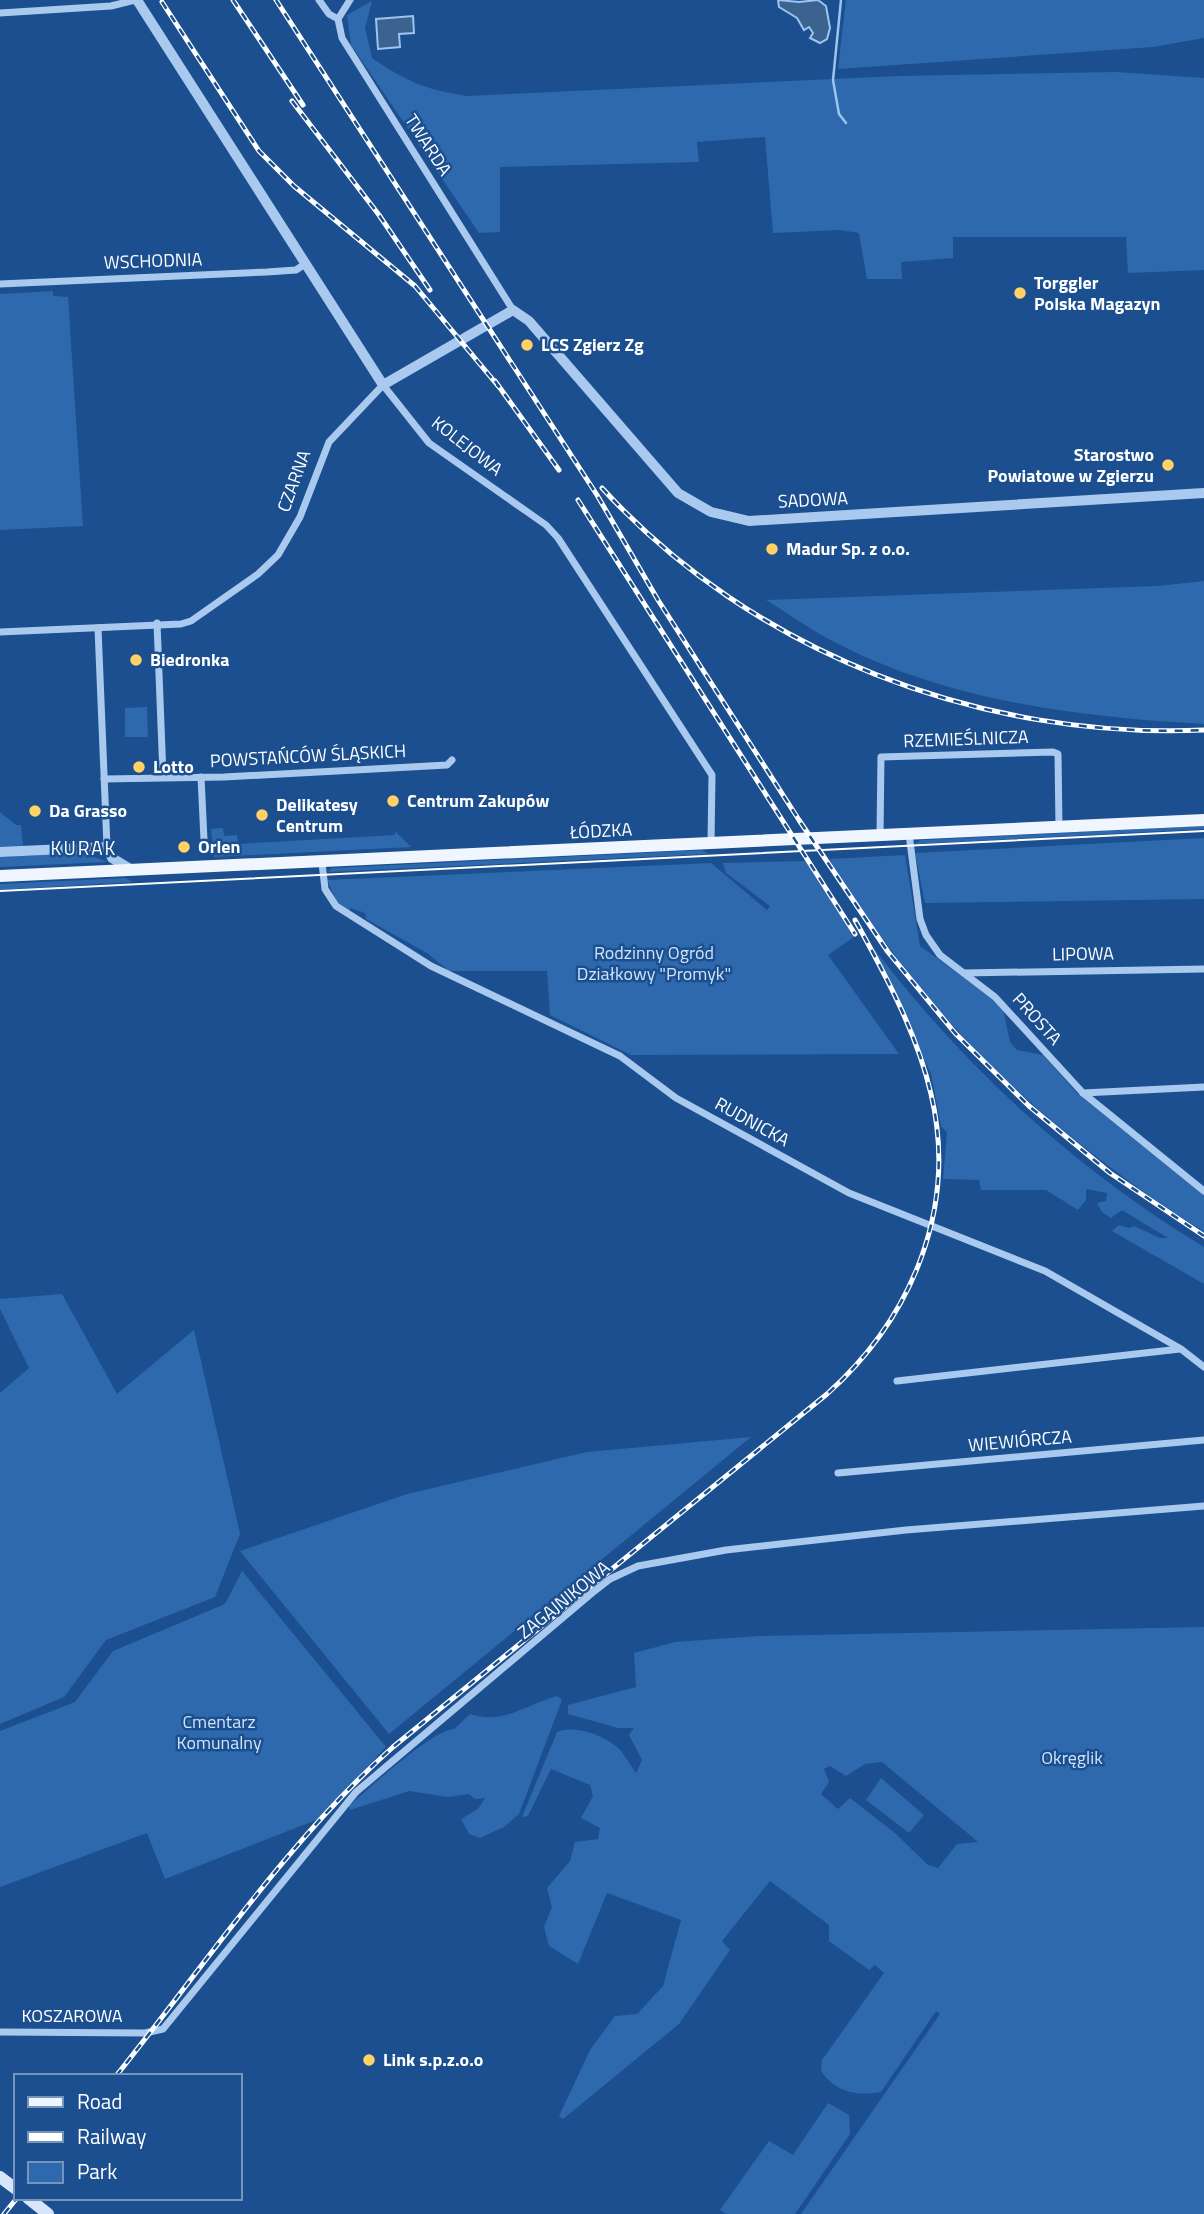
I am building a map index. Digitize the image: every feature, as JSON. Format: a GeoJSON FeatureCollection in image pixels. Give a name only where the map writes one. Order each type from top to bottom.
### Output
{"type":"FeatureCollection","features":[{"type":"Feature","properties":{"kind":"main road","name":"ŁÓDZKA"},"geometry":{"type":"LineString","coordinates":[[0,876],[1204,820]]}},
{"type":"Feature","properties":{"kind":"main road"},"geometry":{"type":"LineString","coordinates":[[30,2200],[48,2214]]}},
{"type":"Feature","properties":{"kind":"street"},"geometry":{"type":"LineString","coordinates":[[0,13],[111,6],[136,0]]}},
{"type":"Feature","properties":{"kind":"street","name":"KOLEJOWA"},"geometry":{"type":"LineString","coordinates":[[136,0],[383,384],[429,443],[546,525],[558,538],[712,775],[711,843]]}},
{"type":"Feature","properties":{"kind":"street","name":"TWARDA"},"geometry":{"type":"LineString","coordinates":[[319,0],[329,14],[338,19],[338,29],[354,60],[513,310]]}},
{"type":"Feature","properties":{"kind":"street"},"geometry":{"type":"LineString","coordinates":[[338,19],[350,0]]}},
{"type":"Feature","properties":{"kind":"street","name":"WSCHODNIA"},"geometry":{"type":"LineString","coordinates":[[0,284],[267,272],[296,270],[305,264]]}},
{"type":"Feature","properties":{"kind":"street","name":"CZARNA"},"geometry":{"type":"LineString","coordinates":[[98,628],[157,623],[181,624],[191,621],[258,574],[278,555],[300,517],[329,442],[383,384],[513,310]]}},
{"type":"Feature","properties":{"kind":"street","name":"SADOWA"},"geometry":{"type":"LineString","coordinates":[[513,310],[530,321],[670,485],[699,507],[732,519],[749,521],[1204,493]]}},
{"type":"Feature","properties":{"kind":"street"},"geometry":{"type":"LineString","coordinates":[[157,623],[163,776]]}},
{"type":"Feature","properties":{"kind":"street"},"geometry":{"type":"LineString","coordinates":[[0,632],[98,628],[107,847],[112,859],[134,871]]}},
{"type":"Feature","properties":{"kind":"street","name":"RZEMIEŚLNICZA"},"geometry":{"type":"LineString","coordinates":[[880,835],[881,757],[1053,752],[1058,754],[1059,827]]}},
{"type":"Feature","properties":{"kind":"street","name":"POWSTAŃCÓW ŚLĄSKICH"},"geometry":{"type":"LineString","coordinates":[[104,779],[447,765],[452,760]]}},
{"type":"Feature","properties":{"kind":"street"},"geometry":{"type":"LineString","coordinates":[[201,777],[204,840]]}},
{"type":"Feature","properties":{"kind":"street","name":"PROSTA"},"geometry":{"type":"LineString","coordinates":[[909,834],[911,867],[922,928],[940,955],[995,997],[1083,1093],[1204,1191]]}},
{"type":"Feature","properties":{"kind":"street"},"geometry":{"type":"LineString","coordinates":[[0,852],[107,847]]}},
{"type":"Feature","properties":{"kind":"street","name":"RUDNICKA"},"geometry":{"type":"LineString","coordinates":[[323,863],[325,889],[336,906],[431,966],[620,1056],[676,1098],[849,1193],[895,1214],[1031,1264],[1181,1349],[1204,1367]]}},
{"type":"Feature","properties":{"kind":"street","name":"LIPOWA"},"geometry":{"type":"LineString","coordinates":[[963,973],[1204,969]]}},
{"type":"Feature","properties":{"kind":"street"},"geometry":{"type":"LineString","coordinates":[[1083,1093],[1204,1087]]}},
{"type":"Feature","properties":{"kind":"street"},"geometry":{"type":"LineString","coordinates":[[897,1381],[1181,1349]]}},
{"type":"Feature","properties":{"kind":"street","name":"WIEWIÓRCZA"},"geometry":{"type":"LineString","coordinates":[[838,1474],[1204,1440]]}},
{"type":"Feature","properties":{"kind":"street","name":"ZAGAJNIKOWA"},"geometry":{"type":"LineString","coordinates":[[145,2034],[159,2031],[167,2025],[356,1792],[592,1593],[620,1574],[657,1561],[726,1550],[920,1529],[1204,1506]]}},
{"type":"Feature","properties":{"kind":"street","name":"KOSZAROWA"},"geometry":{"type":"LineString","coordinates":[[0,2032],[145,2034]]}},
{"type":"Feature","properties":{"kind":"green space"},"geometry":{"type":"Polygon","coordinates":[[[846,0],[1204,0],[1204,38],[1153,47],[838,69],[846,0]]]}},
{"type":"Feature","properties":{"kind":"green space"},"geometry":{"type":"Polygon","coordinates":[[[372,1],[365,28],[372,58],[417,83],[467,96],[899,76],[1116,72],[1204,78],[1204,270],[1128,273],[1126,237],[953,237],[953,258],[901,262],[902,279],[867,279],[859,233],[840,230],[773,233],[765,137],[697,142],[699,162],[500,167],[500,232],[479,233],[351,45],[347,15],[372,1]]]}},
{"type":"Feature","properties":{"kind":"green space"},"geometry":{"type":"Polygon","coordinates":[[[53,291],[53,296],[68,297],[83,526],[0,530],[0,294],[53,291]]]}},
{"type":"Feature","properties":{"kind":"green space"},"geometry":{"type":"Polygon","coordinates":[[[1204,581],[1204,724],[1058,710],[961,690],[869,659],[825,637],[766,600],[1158,586],[1204,581]]]}},
{"type":"Feature","properties":{"kind":"green space"},"geometry":{"type":"Polygon","coordinates":[[[147,707],[148,737],[125,737],[125,708],[147,707]]]}},
{"type":"Feature","properties":{"kind":"green space"},"geometry":{"type":"Polygon","coordinates":[[[0,812],[16,825],[21,825],[23,847],[0,848],[0,812]]]}},
{"type":"Feature","properties":{"kind":"green space"},"geometry":{"type":"Polygon","coordinates":[[[1204,826],[1204,829],[915,844],[921,840],[1204,826]]]}},
{"type":"Feature","properties":{"kind":"green space"},"geometry":{"type":"Polygon","coordinates":[[[223,828],[224,836],[237,835],[238,844],[395,835],[395,831],[411,847],[214,857],[211,829],[223,828]]]}},
{"type":"Feature","properties":{"kind":"green space"},"geometry":{"type":"Polygon","coordinates":[[[1204,838],[1204,899],[925,903],[915,853],[1204,838]]]}},
{"type":"Feature","properties":{"kind":"green space"},"geometry":{"type":"Polygon","coordinates":[[[702,850],[709,854],[328,872],[332,868],[702,850]]]}},
{"type":"Feature","properties":{"kind":"green space"},"geometry":{"type":"Polygon","coordinates":[[[83,853],[108,862],[0,867],[0,857],[83,853]]]}},
{"type":"Feature","properties":{"kind":"green space"},"geometry":{"type":"Polygon","coordinates":[[[905,855],[920,946],[995,1000],[1003,1009],[1010,1042],[1017,1050],[1043,1055],[1076,1092],[1204,1195],[1204,1232],[1110,1167],[1023,1095],[982,1056],[943,1015],[907,971],[843,884],[830,859],[905,855]]]}},
{"type":"Feature","properties":{"kind":"green space","name":"Rodzinny Ogród Działkowy \"Promyk\""},"geometry":{"type":"Polygon","coordinates":[[[806,861],[854,937],[828,955],[899,1054],[631,1055],[550,1015],[547,971],[449,971],[427,953],[366,919],[365,913],[351,908],[349,911],[338,905],[327,880],[711,863],[767,910],[770,906],[726,873],[723,863],[806,861]]]}},
{"type":"Feature","properties":{"kind":"green space"},"geometry":{"type":"Polygon","coordinates":[[[125,878],[133,882],[0,890],[0,884],[125,878]]]}},
{"type":"Feature","properties":{"kind":"green space"},"geometry":{"type":"Polygon","coordinates":[[[872,946],[945,1033],[983,1074],[1024,1112],[1110,1183],[1204,1247],[1204,1284],[1112,1231],[1119,1225],[1129,1228],[1134,1226],[1160,1238],[1168,1238],[1122,1210],[1111,1218],[1102,1212],[1097,1203],[1106,1201],[1107,1193],[1086,1189],[1086,1200],[1078,1210],[1046,1190],[981,1190],[979,1180],[943,1179],[947,1132],[941,1126],[931,1074],[872,946]]]}},
{"type":"Feature","properties":{"kind":"green space"},"geometry":{"type":"Polygon","coordinates":[[[62,1294],[117,1394],[194,1330],[240,1534],[215,1597],[106,1640],[64,1697],[0,1724],[0,1393],[29,1368],[0,1309],[0,1299],[62,1294]]]}},
{"type":"Feature","properties":{"kind":"green space"},"geometry":{"type":"Polygon","coordinates":[[[751,1437],[389,1734],[240,1551],[407,1494],[587,1452],[751,1437]]]}},
{"type":"Feature","properties":{"kind":"green space","name":"Cmentarz Komunalny"},"geometry":{"type":"Polygon","coordinates":[[[242,1571],[386,1747],[316,1820],[165,1879],[147,1833],[0,1887],[0,1731],[75,1702],[113,1651],[225,1604],[242,1571]]]}},
{"type":"Feature","properties":{"kind":"green space","name":"Okręglik"},"geometry":{"type":"Polygon","coordinates":[[[1204,1627],[1204,2214],[801,2214],[940,2014],[936,2011],[881,2092],[855,2093],[833,2084],[821,2071],[822,2060],[884,1973],[875,1965],[869,1970],[829,1941],[829,1925],[770,1881],[722,1941],[730,1950],[679,2024],[563,2119],[559,2116],[590,2050],[615,2016],[637,2014],[663,1986],[681,1920],[607,1893],[578,1964],[549,1946],[544,1927],[552,1907],[547,1888],[570,1861],[575,1842],[598,1839],[600,1828],[581,1818],[593,1796],[590,1785],[551,1769],[528,1816],[522,1817],[557,1732],[581,1730],[607,1740],[620,1750],[636,1773],[642,1760],[629,1735],[634,1728],[618,1728],[568,1714],[568,1705],[636,1687],[634,1653],[675,1642],[758,1636],[1204,1627]],[[882,1762],[865,1764],[846,1776],[830,1766],[824,1769],[829,1782],[821,1794],[838,1809],[850,1798],[895,1833],[928,1865],[938,1868],[957,1844],[977,1841],[882,1762]]]}},
{"type":"Feature","properties":{"kind":"green space"},"geometry":{"type":"Polygon","coordinates":[[[557,1696],[562,1700],[519,1814],[504,1827],[480,1838],[469,1834],[461,1819],[478,1809],[485,1798],[475,1799],[469,1794],[448,1797],[409,1791],[350,1810],[349,1806],[400,1762],[431,1739],[454,1729],[470,1714],[482,1717],[504,1716],[557,1696]]]}},
{"type":"Feature","properties":{"kind":"green space"},"geometry":{"type":"Polygon","coordinates":[[[881,1778],[924,1815],[909,1833],[866,1800],[881,1778]]]}},
{"type":"Feature","properties":{"kind":"green space"},"geometry":{"type":"Polygon","coordinates":[[[828,2103],[849,2115],[850,2134],[795,2214],[726,2214],[720,2210],[769,2141],[793,2155],[828,2103]]]}},
{"type":"Feature","properties":{"kind":"shaded area"},"geometry":{"type":"Polygon","coordinates":[[[778,0],[818,0],[826,6],[830,28],[827,39],[820,43],[810,38],[813,33],[809,27],[804,30],[797,18],[779,7],[778,0]]]}},
{"type":"Feature","properties":{"kind":"shaded area"},"geometry":{"type":"Polygon","coordinates":[[[413,16],[414,33],[399,34],[400,47],[378,49],[376,19],[413,16]]]}},
{"type":"Feature","properties":{"kind":"waterway"},"geometry":{"type":"LineString","coordinates":[[841,0],[833,80],[839,114],[846,123]]}},
{"type":"Feature","properties":{"kind":"tram line"},"geometry":{"type":"LineString","coordinates":[[0,891],[1204,831]]}},
{"type":"Feature","properties":{"kind":"railway"},"geometry":{"type":"LineString","coordinates":[[233,0],[303,105]]}},
{"type":"Feature","properties":{"kind":"railway"},"geometry":{"type":"LineString","coordinates":[[276,0],[597,495],[658,600],[799,820],[888,952],[955,1033],[1029,1106],[1110,1173],[1204,1236]]}},
{"type":"Feature","properties":{"kind":"railway"},"geometry":{"type":"LineString","coordinates":[[162,2],[259,151],[294,186],[415,286],[499,387]]}},
{"type":"Feature","properties":{"kind":"railway"},"geometry":{"type":"LineString","coordinates":[[292,101],[379,215],[430,290]]}},
{"type":"Feature","properties":{"kind":"railway"},"geometry":{"type":"LineString","coordinates":[[495,381],[559,470]]}},
{"type":"Feature","properties":{"kind":"railway"},"geometry":{"type":"LineString","coordinates":[[602,488],[662,546],[728,597],[800,640],[876,675],[955,701],[1037,720],[1120,729],[1204,730]]}},
{"type":"Feature","properties":{"kind":"railway"},"geometry":{"type":"LineString","coordinates":[[578,500],[855,934]]}},
{"type":"Feature","properties":{"kind":"railway"},"geometry":{"type":"LineString","coordinates":[[118,2074],[282,1863],[355,1783],[393,1747],[827,1394],[857,1364],[883,1331],[904,1296],[921,1258],[932,1219],[938,1178],[938,1137],[925,1071],[909,1026],[855,920]]}},
{"type":"Feature","properties":{"kind":"railway"},"geometry":{"type":"LineString","coordinates":[[4,2214],[15,2200]]}},
{"type":"Feature","properties":{"kind":"place","name":"Torggler Polska Magazyn"},"geometry":{"type":"Point","coordinates":[1020,293]}},
{"type":"Feature","properties":{"kind":"place","name":"LCS Zgierz Zg"},"geometry":{"type":"Point","coordinates":[527,345]}},
{"type":"Feature","properties":{"kind":"place","name":"Starostwo Powiatowe w Zgierzu"},"geometry":{"type":"Point","coordinates":[1168,465]}},
{"type":"Feature","properties":{"kind":"place","name":"Madur Sp. z o.o."},"geometry":{"type":"Point","coordinates":[772,549]}},
{"type":"Feature","properties":{"kind":"place","name":"Biedronka"},"geometry":{"type":"Point","coordinates":[136,660]}},
{"type":"Feature","properties":{"kind":"place","name":"Lotto"},"geometry":{"type":"Point","coordinates":[139,767]}},
{"type":"Feature","properties":{"kind":"place","name":"Centrum Zakupów"},"geometry":{"type":"Point","coordinates":[393,801]}},
{"type":"Feature","properties":{"kind":"place","name":"Da Grasso"},"geometry":{"type":"Point","coordinates":[35,811]}},
{"type":"Feature","properties":{"kind":"place","name":"Delikatesy Centrum"},"geometry":{"type":"Point","coordinates":[262,815]}},
{"type":"Feature","properties":{"kind":"place","name":"Orlen"},"geometry":{"type":"Point","coordinates":[184,847]}},
{"type":"Feature","properties":{"kind":"place","name":"Link s.p.z.o.o"},"geometry":{"type":"Point","coordinates":[369,2060]}},
{"type":"Feature","properties":{"kind":"district","name":"KURAK"},"geometry":{"type":"Point","coordinates":[84,848]}}]}
